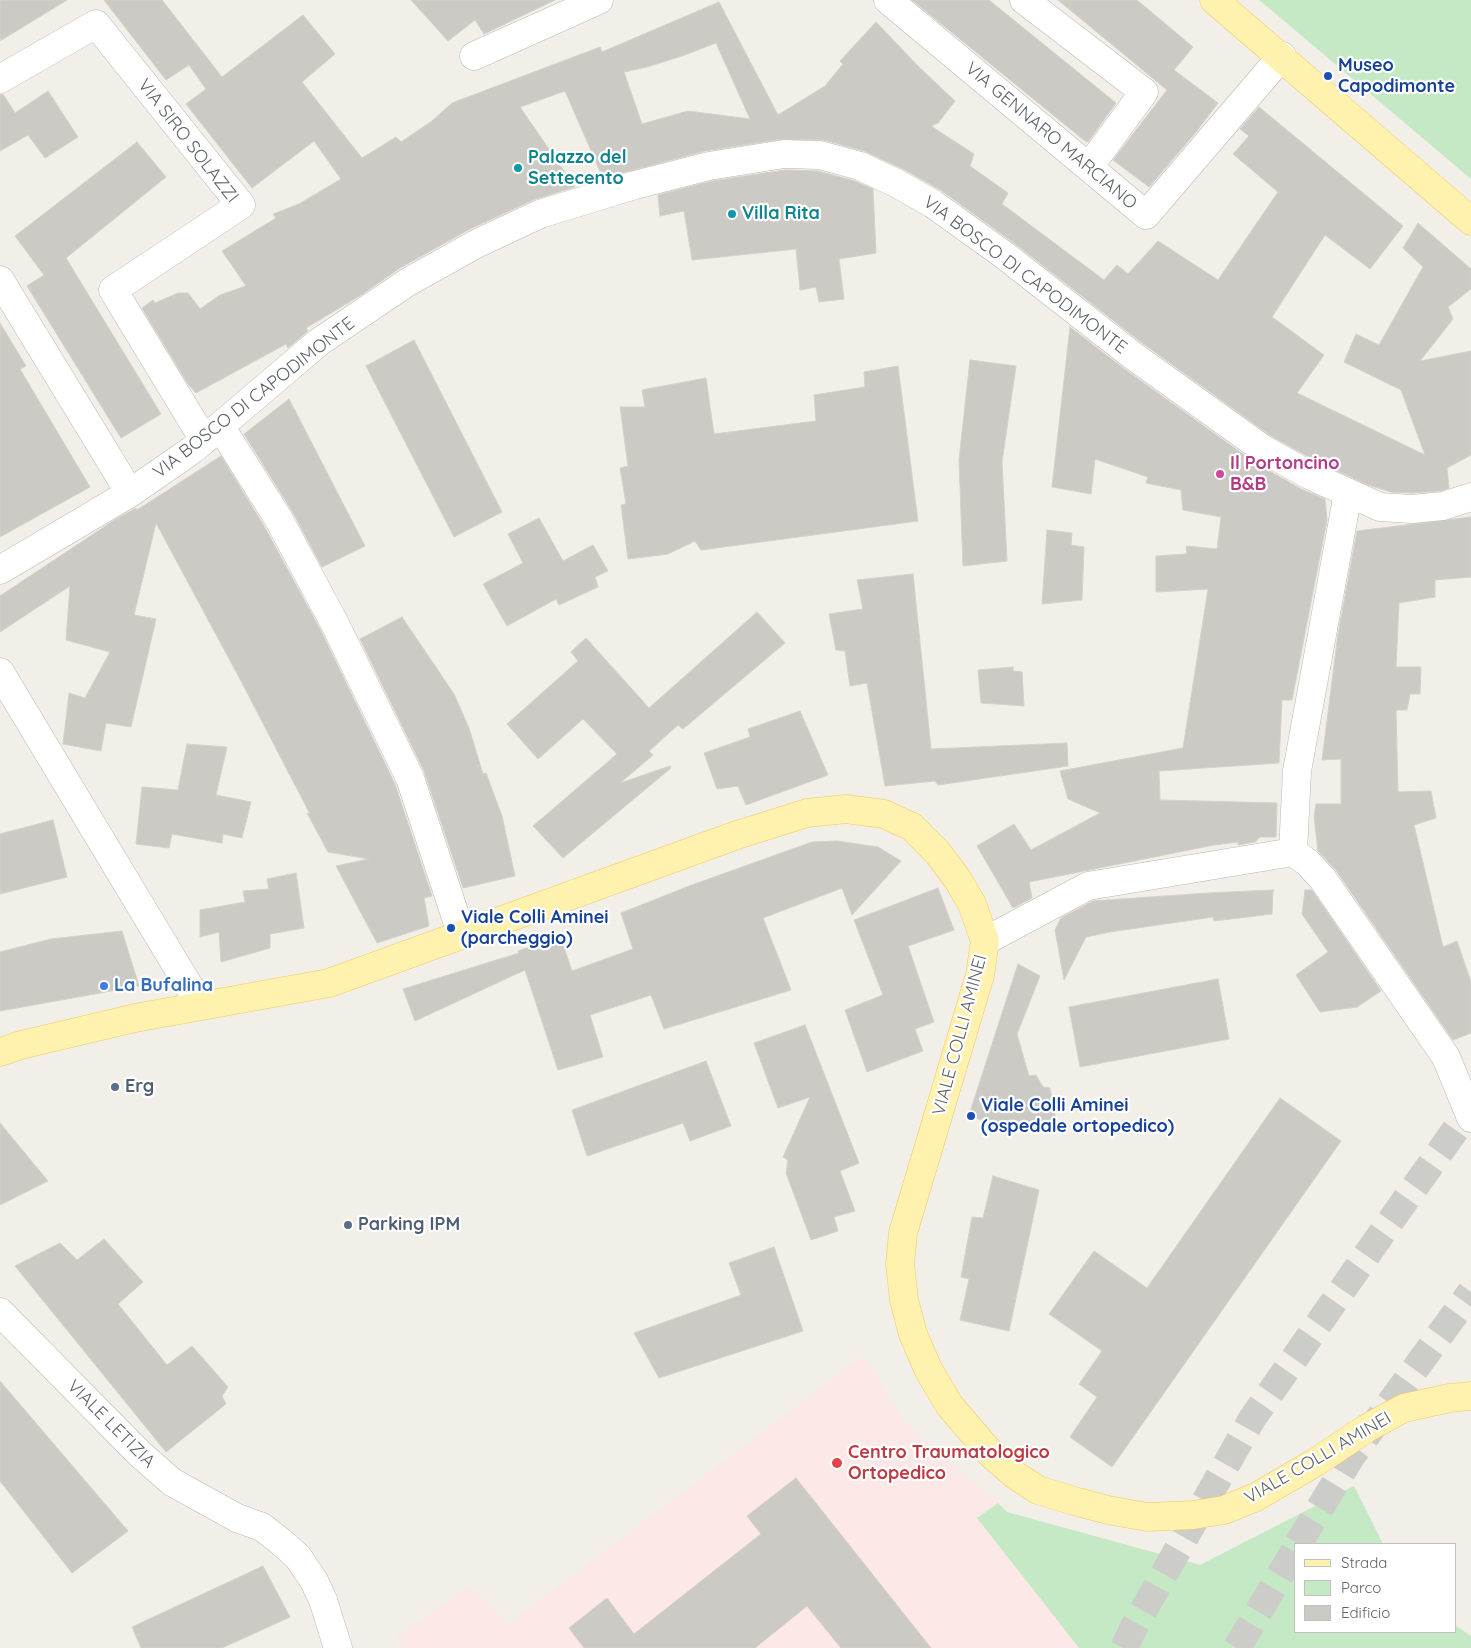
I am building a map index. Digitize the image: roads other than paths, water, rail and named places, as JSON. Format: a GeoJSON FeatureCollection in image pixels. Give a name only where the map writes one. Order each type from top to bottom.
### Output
{"type":"FeatureCollection","features":[{"type":"Feature","properties":{"kind":"main road"},"geometry":{"type":"LineString","coordinates":[[1214,0],[1282,56],[1471,221]]}},
{"type":"Feature","properties":{"kind":"main road","name":"VIALE COLLI AMINEI"},"geometry":{"type":"LineString","coordinates":[[0,1052],[21,1045],[135,1018],[329,983],[771,823],[807,813],[846,809],[884,814],[912,827],[938,853],[958,880],[972,904],[985,941],[980,975],[903,1232],[900,1264],[904,1300],[913,1334],[929,1371],[950,1406],[992,1455],[1015,1476],[1038,1490],[1074,1501],[1108,1510],[1147,1517],[1193,1515],[1224,1510],[1256,1497],[1316,1462],[1367,1428],[1404,1408],[1450,1398],[1471,1396]]}},
{"type":"Feature","properties":{"kind":"street"},"geometry":{"type":"LineString","coordinates":[[474,56],[599,0]]}},
{"type":"Feature","properties":{"kind":"street","name":"VIA GENNARO MARCIANO"},"geometry":{"type":"LineString","coordinates":[[888,0],[1146,214],[1282,56]]}},
{"type":"Feature","properties":{"kind":"street"},"geometry":{"type":"LineString","coordinates":[[1024,0],[1144,92],[1089,167]]}},
{"type":"Feature","properties":{"kind":"street","name":"VIA SIRO SOLAZZI"},"geometry":{"type":"LineString","coordinates":[[0,79],[96,24],[241,205],[113,290],[212,433]]}},
{"type":"Feature","properties":{"kind":"street","name":"VIA BOSCO DI CAPODIMONTE"},"geometry":{"type":"LineString","coordinates":[[0,570],[130,493],[212,433],[319,342],[400,288],[476,244],[540,214],[635,184],[709,166],[784,154],[820,155],[860,166],[898,184],[933,204],[1004,255],[1132,355],[1264,449],[1309,475],[1380,506],[1412,509],[1443,506],[1471,497]]}},
{"type":"Feature","properties":{"kind":"street"},"geometry":{"type":"LineString","coordinates":[[0,280],[130,493]]}},
{"type":"Feature","properties":{"kind":"street"},"geometry":{"type":"LineString","coordinates":[[212,433],[278,518],[334,622],[410,778],[457,921]]}},
{"type":"Feature","properties":{"kind":"street"},"geometry":{"type":"LineString","coordinates":[[1293,852],[1296,771],[1348,493]]}},
{"type":"Feature","properties":{"kind":"street"},"geometry":{"type":"LineString","coordinates":[[0,672],[190,988]]}},
{"type":"Feature","properties":{"kind":"street"},"geometry":{"type":"LineString","coordinates":[[985,941],[1088,886],[1293,852],[1307,862],[1322,878],[1446,1057],[1471,1118]]}},
{"type":"Feature","properties":{"kind":"street","name":"VIALE LETIZIA"},"geometry":{"type":"LineString","coordinates":[[0,1312],[146,1460],[172,1482],[237,1518],[262,1527],[298,1557],[314,1580],[324,1600],[338,1648]]}},
{"type":"Feature","properties":{"kind":"tunnel"},"geometry":{"type":"LineString","coordinates":[[1124,1648],[1135,1625],[1252,1419],[1471,1108]]}},
{"type":"Feature","properties":{"kind":"tunnel"},"geometry":{"type":"LineString","coordinates":[[1299,1543],[1351,1457],[1471,1292]]}},
{"type":"Feature","properties":{"kind":"tunnel"},"geometry":{"type":"LineString","coordinates":[[1237,1648],[1294,1552]]}},
{"type":"Feature","properties":{"kind":"place","name":"Museo Capodimonte"},"geometry":{"type":"Point","coordinates":[1328,76]}},
{"type":"Feature","properties":{"kind":"place","name":"Palazzo del Settecento"},"geometry":{"type":"Point","coordinates":[518,168]}},
{"type":"Feature","properties":{"kind":"place","name":"Villa Rita"},"geometry":{"type":"Point","coordinates":[732,214]}},
{"type":"Feature","properties":{"kind":"place","name":"Il Portoncino B&B"},"geometry":{"type":"Point","coordinates":[1220,474]}},
{"type":"Feature","properties":{"kind":"place","name":"Viale Colli Aminei (parcheggio)"},"geometry":{"type":"Point","coordinates":[451,928]}},
{"type":"Feature","properties":{"kind":"place","name":"La Bufalina"},"geometry":{"type":"Point","coordinates":[104,986]}},
{"type":"Feature","properties":{"kind":"place","name":"Erg"},"geometry":{"type":"Point","coordinates":[115,1087]}},
{"type":"Feature","properties":{"kind":"place","name":"Viale Colli Aminei (ospedale ortopedico)"},"geometry":{"type":"Point","coordinates":[971,1116]}},
{"type":"Feature","properties":{"kind":"place","name":"Parking IPM"},"geometry":{"type":"Point","coordinates":[348,1225]}},
{"type":"Feature","properties":{"kind":"place","name":"Centro Traumatologico Ortopedico"},"geometry":{"type":"Point","coordinates":[837,1463]}}]}
